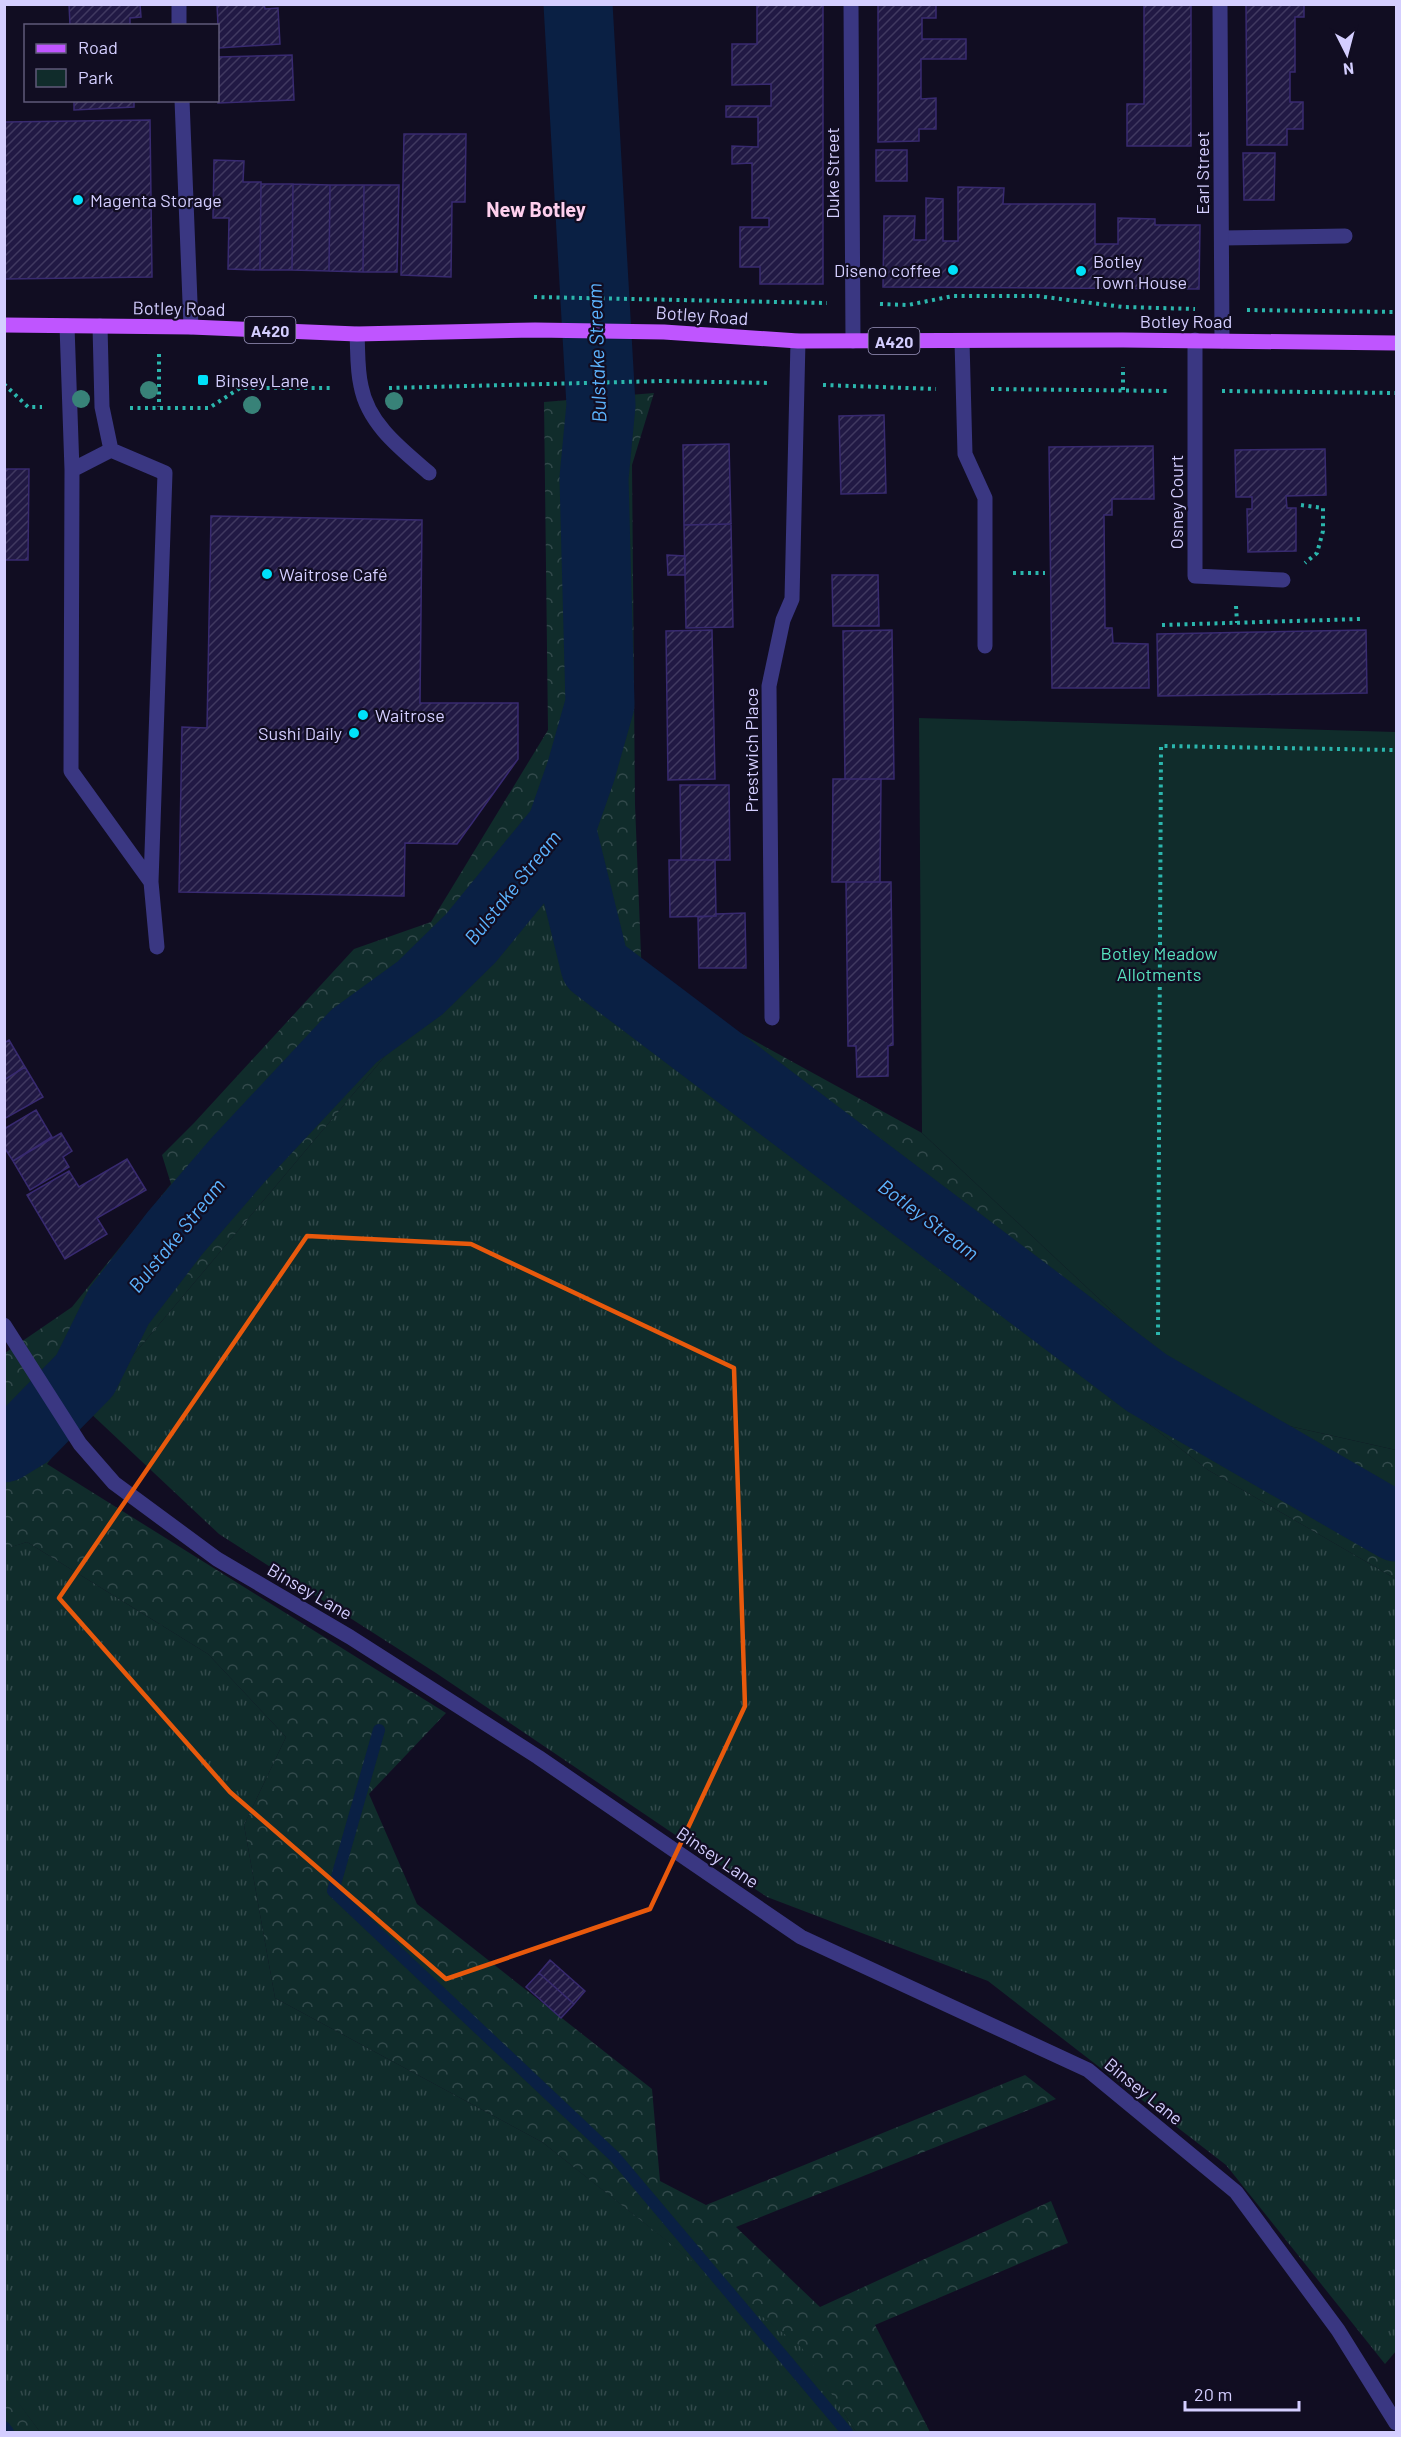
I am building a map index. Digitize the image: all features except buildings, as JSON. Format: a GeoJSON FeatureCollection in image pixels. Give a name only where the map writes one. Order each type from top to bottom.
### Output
{"type":"FeatureCollection","features":[{"type":"Feature","properties":{"kind":"main road","name":"Botley Road"},"geometry":{"type":"LineString","coordinates":[[4,325],[191,327],[357,334],[535,330],[664,332],[798,341],[1222,340],[1396,343]]}},
{"type":"Feature","properties":{"kind":"street"},"geometry":{"type":"LineString","coordinates":[[179,4],[179,24]]}},
{"type":"Feature","properties":{"kind":"street","name":"Duke Street"},"geometry":{"type":"LineString","coordinates":[[851,4],[853,341]]}},
{"type":"Feature","properties":{"kind":"street","name":"Earl Street"},"geometry":{"type":"LineString","coordinates":[[1220,4],[1222,340]]}},
{"type":"Feature","properties":{"kind":"street"},"geometry":{"type":"LineString","coordinates":[[182,102],[191,327]]}},
{"type":"Feature","properties":{"kind":"street"},"geometry":{"type":"LineString","coordinates":[[1222,238],[1345,236]]}},
{"type":"Feature","properties":{"kind":"street"},"geometry":{"type":"LineString","coordinates":[[67,326],[72,470],[71,771],[151,882]]}},
{"type":"Feature","properties":{"kind":"street"},"geometry":{"type":"LineString","coordinates":[[100,326],[102,407],[111,450]]}},
{"type":"Feature","properties":{"kind":"street"},"geometry":{"type":"LineString","coordinates":[[357,334],[361,387],[372,412],[388,438],[429,473]]}},
{"type":"Feature","properties":{"kind":"street","name":"Osney Court"},"geometry":{"type":"LineString","coordinates":[[1195,340],[1196,576],[1283,580]]}},
{"type":"Feature","properties":{"kind":"street","name":"Prestwich Place"},"geometry":{"type":"LineString","coordinates":[[772,1018],[769,686],[783,620],[792,599],[798,341]]}},
{"type":"Feature","properties":{"kind":"street"},"geometry":{"type":"LineString","coordinates":[[962,341],[965,454],[985,498],[984,646]]}},
{"type":"Feature","properties":{"kind":"street"},"geometry":{"type":"LineString","coordinates":[[72,470],[111,450]]}},
{"type":"Feature","properties":{"kind":"street"},"geometry":{"type":"LineString","coordinates":[[111,450],[165,474],[151,882],[157,947]]}},
{"type":"Feature","properties":{"kind":"street","name":"Binsey Lane"},"geometry":{"type":"LineString","coordinates":[[4,1324],[80,1444],[114,1483],[217,1559],[350,1637],[528,1751],[801,1937],[1088,2070],[1236,2192],[1338,2330],[1396,2423]]}},
{"type":"Feature","properties":{"kind":"path"},"geometry":{"type":"LineString","coordinates":[[534,297],[908,305],[953,296],[1036,296],[1123,307],[1396,312]]}},
{"type":"Feature","properties":{"kind":"path"},"geometry":{"type":"LineString","coordinates":[[436,388],[662,381],[778,383]]}},
{"type":"Feature","properties":{"kind":"path"},"geometry":{"type":"LineString","coordinates":[[4,384],[7,384],[28,407]]}},
{"type":"Feature","properties":{"kind":"path"},"geometry":{"type":"LineString","coordinates":[[131,408],[209,408],[240,388],[336,387]]}},
{"type":"Feature","properties":{"kind":"path"},"geometry":{"type":"LineString","coordinates":[[863,388],[1396,393]]}},
{"type":"Feature","properties":{"kind":"path"},"geometry":{"type":"LineString","coordinates":[[1283,580],[1317,553],[1323,531],[1323,508],[1301,506]]}},
{"type":"Feature","properties":{"kind":"path"},"geometry":{"type":"LineString","coordinates":[[1162,625],[1360,619]]}},
{"type":"Feature","properties":{"kind":"path"},"geometry":{"type":"LineString","coordinates":[[1158,1335],[1161,746],[1396,750]]}},
{"type":"Feature","properties":{"kind":"highlighted area"},"geometry":{"type":"Polygon","coordinates":[[[307,1236],[471,1244],[734,1368],[745,1706],[650,1909],[446,1979],[230,1792],[59,1598],[307,1236]]]}},
{"type":"Feature","properties":{"kind":"green space"},"geometry":{"type":"Polygon","coordinates":[[[654,393],[632,465],[635,805],[642,979],[922,1133],[1160,1356],[1289,1426],[1396,1450],[1396,1579],[1208,1470],[845,1189],[593,1005],[543,901],[418,1017],[87,1410],[47,1464],[446,1713],[369,1794],[417,1904],[652,2089],[660,2181],[706,2205],[1025,2075],[1056,2099],[736,2227],[820,2307],[1051,2201],[1068,2243],[875,2325],[930,2432],[856,2432],[802,2348],[542,2142],[275,1998],[244,1825],[286,1737],[208,1654],[27,1542],[5,1549],[5,1353],[72,1307],[171,1184],[162,1155],[354,949],[431,922],[548,730],[544,402],[654,393]]]}},
{"type":"Feature","properties":{"kind":"green space","name":"Botley Meadow Allotments"},"geometry":{"type":"Polygon","coordinates":[[[919,718],[1396,732],[1396,1450],[1289,1426],[1160,1356],[922,1133],[919,718]]]}},
{"type":"Feature","properties":{"kind":"green space"},"geometry":{"type":"Polygon","coordinates":[[[543,900],[593,1005],[845,1189],[1208,1470],[1396,1579],[1396,2351],[1385,2364],[1226,2165],[988,1981],[767,1897],[436,1673],[219,1534],[87,1410],[418,1017],[543,900]]]}},
{"type":"Feature","properties":{"kind":"green space"},"geometry":{"type":"Polygon","coordinates":[[[27,1542],[208,1654],[286,1737],[244,1825],[275,1998],[542,2142],[803,2348],[856,2432],[40,2432],[4,2384],[4,1549],[27,1542]]]}},
{"type":"Feature","properties":{"kind":"green space"},"geometry":{"type":"Polygon","coordinates":[[[5,2384],[40,2432],[5,2432],[5,2384]]]}},
{"type":"Feature","properties":{"kind":"waterway","name":"Bulstake Stream"},"geometry":{"type":"LineString","coordinates":[[4,1448],[27,1434],[85,1375],[119,1306],[175,1233],[238,1160],[354,1036],[420,988],[471,938],[561,828],[581,771],[600,704],[594,478],[601,405],[578,4]]}},
{"type":"Feature","properties":{"kind":"waterway","name":"Botley Stream"},"geometry":{"type":"LineString","coordinates":[[561,828],[595,966],[1147,1383],[1396,1527]]}},
{"type":"Feature","properties":{"kind":"waterway"},"geometry":{"type":"LineString","coordinates":[[4,1431],[27,1434]]}},
{"type":"Feature","properties":{"kind":"waterway"},"geometry":{"type":"LineString","coordinates":[[379,1730],[333,1891],[615,2157],[847,2432]]}},
{"type":"Feature","properties":{"kind":"waterway"},"geometry":{"type":"LineString","coordinates":[[4,2427],[8,2432]]}},
{"type":"Feature","properties":{"kind":"place","name":"Magenta Storage"},"geometry":{"type":"Point","coordinates":[78,200]}},
{"type":"Feature","properties":{"kind":"place","name":"Diseno coffee"},"geometry":{"type":"Point","coordinates":[953,270]}},
{"type":"Feature","properties":{"kind":"place","name":"Botley Town House"},"geometry":{"type":"Point","coordinates":[1081,271]}},
{"type":"Feature","properties":{"kind":"place","name":"Binsey Lane"},"geometry":{"type":"Point","coordinates":[203,380]}},
{"type":"Feature","properties":{"kind":"place","name":"Waitrose Café"},"geometry":{"type":"Point","coordinates":[267,574]}},
{"type":"Feature","properties":{"kind":"place","name":"Waitrose"},"geometry":{"type":"Point","coordinates":[363,715]}},
{"type":"Feature","properties":{"kind":"place","name":"Sushi Daily"},"geometry":{"type":"Point","coordinates":[354,733]}},
{"type":"Feature","properties":{"kind":"district","name":"New Botley"},"geometry":{"type":"Point","coordinates":[536,209]}}]}
